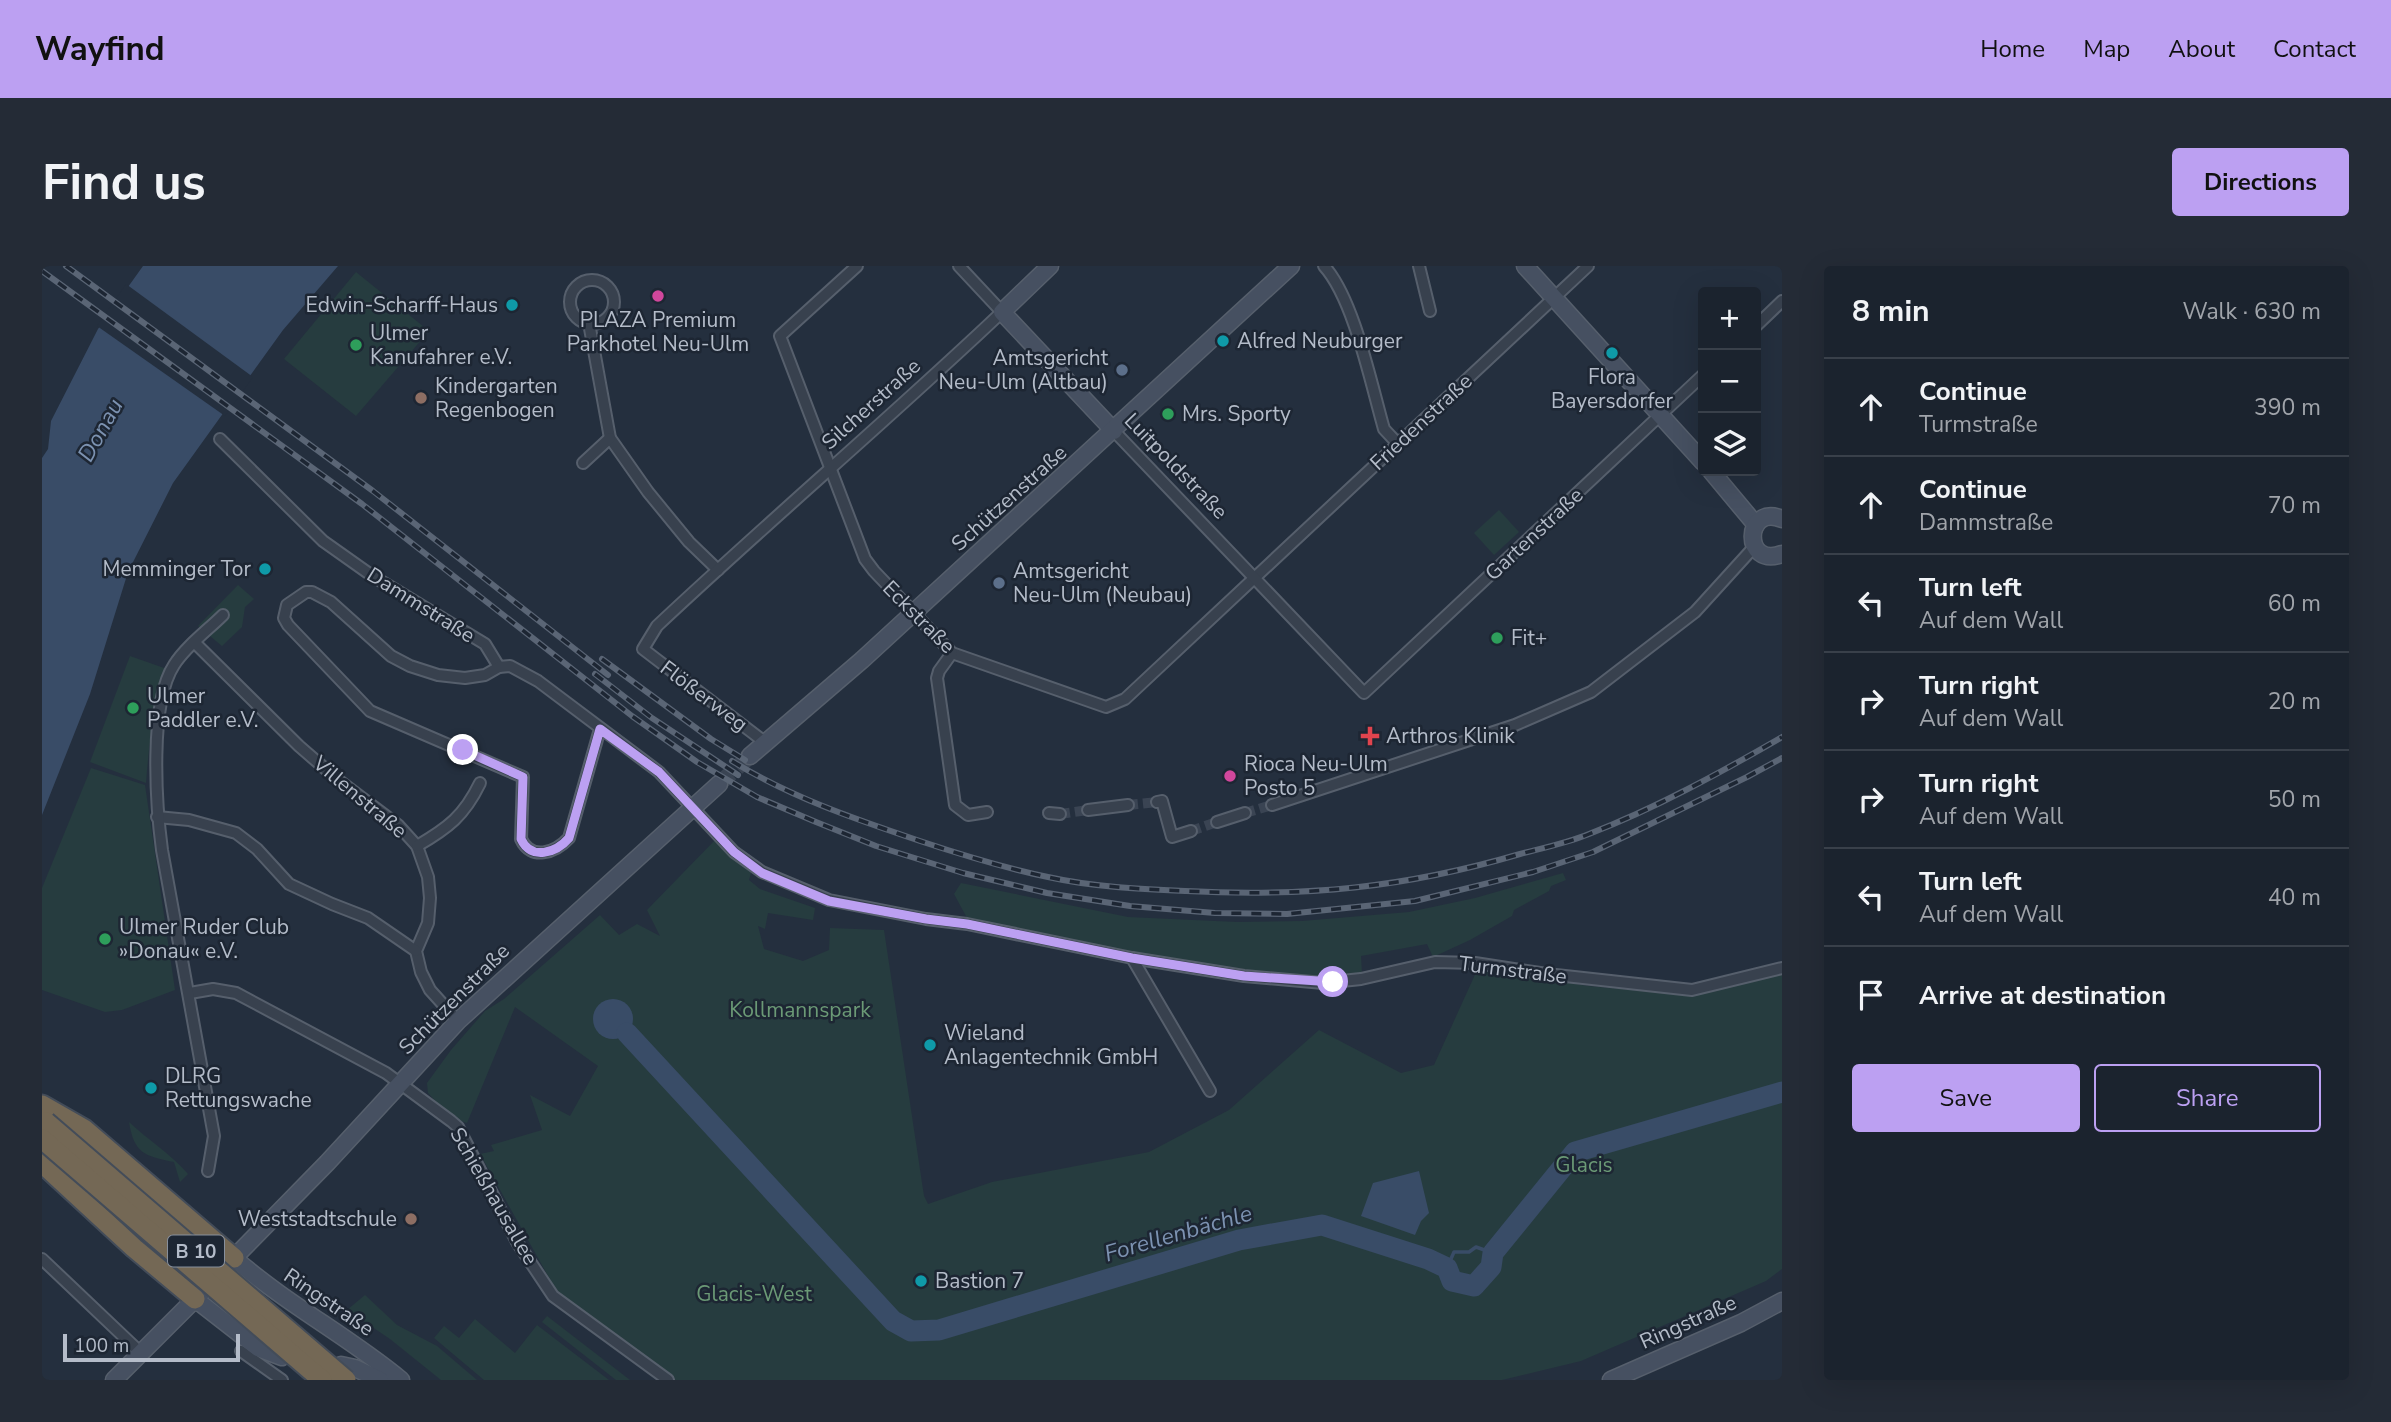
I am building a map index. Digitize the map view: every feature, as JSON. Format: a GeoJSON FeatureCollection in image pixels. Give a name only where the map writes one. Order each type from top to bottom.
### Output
{"type":"FeatureCollection","features":[{"type":"Feature","properties":{"kind":"highway"},"geometry":{"type":"LineString","coordinates":[[43,1121],[84,1129],[230,1262]]}},
{"type":"Feature","properties":{"kind":"highway","name":"B 10"},"geometry":{"type":"LineString","coordinates":[[43,1121],[343,1373]]}},
{"type":"Feature","properties":{"kind":"highway","name":"B 10"},"geometry":{"type":"LineString","coordinates":[[43,1121],[323,1380]]}},
{"type":"Feature","properties":{"kind":"highway"},"geometry":{"type":"LineString","coordinates":[[42,1163],[134,1248],[199,1294]]}},
{"type":"Feature","properties":{"kind":"street","name":"Eckstraße"},"geometry":{"type":"LineString","coordinates":[[857,266],[780,336],[865,559],[952,653],[1106,707],[1125,699],[1255,578]]}},
{"type":"Feature","properties":{"kind":"street","name":"Luitpoldstraße"},"geometry":{"type":"LineString","coordinates":[[959,266],[1364,694]]}},
{"type":"Feature","properties":{"kind":"street","name":"Silcherstraße"},"geometry":{"type":"LineString","coordinates":[[643,649],[657,626],[681,603],[890,417],[1050,266]]}},
{"type":"Feature","properties":{"kind":"street","name":"Schützenstraße"},"geometry":{"type":"LineString","coordinates":[[750,756],[1114,431],[1291,266]]}},
{"type":"Feature","properties":{"kind":"street"},"geometry":{"type":"LineString","coordinates":[[1324,266],[1332,275],[1348,308],[1384,429],[1398,444]]}},
{"type":"Feature","properties":{"kind":"street"},"geometry":{"type":"LineString","coordinates":[[1419,266],[1430,311]]}},
{"type":"Feature","properties":{"kind":"street"},"geometry":{"type":"LineString","coordinates":[[1525,266],[1698,456]]}},
{"type":"Feature","properties":{"kind":"street","name":"Friedenstraße"},"geometry":{"type":"LineString","coordinates":[[1255,578],[1588,266]]}},
{"type":"Feature","properties":{"kind":"street"},"geometry":{"type":"LineString","coordinates":[[589,323],[604,320],[613,307],[613,295],[609,287],[595,280],[581,283],[571,297],[575,315],[589,323],[610,438],[648,492],[689,542],[718,570]]}},
{"type":"Feature","properties":{"kind":"street"},"geometry":{"type":"LineString","coordinates":[[1761,321],[1782,302]]}},
{"type":"Feature","properties":{"kind":"street","name":"Gartenstraße"},"geometry":{"type":"LineString","coordinates":[[1364,694],[1698,380]]}},
{"type":"Feature","properties":{"kind":"street"},"geometry":{"type":"LineString","coordinates":[[583,463],[610,438]]}},
{"type":"Feature","properties":{"kind":"street","name":"Dammstraße"},"geometry":{"type":"LineString","coordinates":[[220,439],[323,541],[371,575],[485,644],[499,667]]}},
{"type":"Feature","properties":{"kind":"street"},"geometry":{"type":"LineString","coordinates":[[1716,476],[1741,509],[1770,518]]}},
{"type":"Feature","properties":{"kind":"street"},"geometry":{"type":"LineString","coordinates":[[1272,804],[1515,725],[1591,692],[1695,612],[1753,552],[1752,533],[1770,518]]}},
{"type":"Feature","properties":{"kind":"street"},"geometry":{"type":"LineString","coordinates":[[1753,552],[1770,556],[1782,554]]}},
{"type":"Feature","properties":{"kind":"street"},"geometry":{"type":"LineString","coordinates":[[600,729],[569,838],[555,850],[533,852],[525,847],[521,839],[523,777],[370,711],[288,625],[285,610],[298,595],[312,592],[331,602],[391,656],[410,666],[438,675],[465,678],[485,675],[499,667],[510,666],[538,681],[659,772],[693,808]]}},
{"type":"Feature","properties":{"kind":"street"},"geometry":{"type":"LineString","coordinates":[[208,1171],[214,1136],[157,817],[156,766],[162,705],[174,665],[223,615]]}},
{"type":"Feature","properties":{"kind":"street","name":"Villenstraße"},"geometry":{"type":"LineString","coordinates":[[195,643],[299,746],[398,825],[417,846],[428,877],[430,898],[428,923],[416,951]]}},
{"type":"Feature","properties":{"kind":"street","name":"Flößerweg"},"geometry":{"type":"LineString","coordinates":[[643,649],[766,743]]}},
{"type":"Feature","properties":{"kind":"street"},"geometry":{"type":"LineString","coordinates":[[952,653],[937,678],[955,805],[968,815],[986,812]]}},
{"type":"Feature","properties":{"kind":"street"},"geometry":{"type":"LineString","coordinates":[[417,846],[453,823],[472,800],[481,783]]}},
{"type":"Feature","properties":{"kind":"street","name":"Schützenstraße"},"geometry":{"type":"LineString","coordinates":[[230,1262],[327,1163],[458,1021],[579,908],[719,784]]}},
{"type":"Feature","properties":{"kind":"street"},"geometry":{"type":"LineString","coordinates":[[1157,802],[1161,801],[1172,837],[1191,831]]}},
{"type":"Feature","properties":{"kind":"street"},"geometry":{"type":"LineString","coordinates":[[1088,810],[1128,805]]}},
{"type":"Feature","properties":{"kind":"street","name":"Turmstraße"},"geometry":{"type":"LineString","coordinates":[[693,808],[734,852],[762,873],[829,901],[967,924],[1132,958],[1244,976],[1323,983],[1361,979],[1435,962],[1475,963],[1692,990],[1782,968]]}},
{"type":"Feature","properties":{"kind":"street"},"geometry":{"type":"LineString","coordinates":[[1217,822],[1245,813]]}},
{"type":"Feature","properties":{"kind":"street"},"geometry":{"type":"LineString","coordinates":[[157,817],[189,820],[236,833],[257,849],[289,884],[368,918],[416,951],[421,972],[430,990],[458,1021]]}},
{"type":"Feature","properties":{"kind":"street"},"geometry":{"type":"LineString","coordinates":[[1132,958],[1210,1091]]}},
{"type":"Feature","properties":{"kind":"street","name":"Schießhausallee"},"geometry":{"type":"LineString","coordinates":[[190,993],[213,989],[236,992],[400,1083],[458,1127],[517,1242],[553,1296],[668,1380]]}},
{"type":"Feature","properties":{"kind":"street"},"geometry":{"type":"LineString","coordinates":[[42,1259],[141,1353]]}},
{"type":"Feature","properties":{"kind":"street","name":"Ringstraße"},"geometry":{"type":"LineString","coordinates":[[230,1262],[380,1362],[401,1380]]}},
{"type":"Feature","properties":{"kind":"street"},"geometry":{"type":"LineString","coordinates":[[114,1380],[199,1294],[258,1348],[282,1357]]}},
{"type":"Feature","properties":{"kind":"street","name":"Ringstraße"},"geometry":{"type":"LineString","coordinates":[[1611,1380],[1741,1323],[1782,1301]]}},
{"type":"Feature","properties":{"kind":"street"},"geometry":{"type":"LineString","coordinates":[[241,1351],[282,1380]]}},
{"type":"Feature","properties":{"kind":"street","name":"Ringstraße"},"geometry":{"type":"LineString","coordinates":[[343,1373],[355,1368],[380,1380]]}},
{"type":"Feature","properties":{"kind":"green space","name":"Ulmer Kanufahrer e.V."},"geometry":{"type":"Polygon","coordinates":[[[356,272],[429,331],[356,416],[284,359],[356,272]]]}},
{"type":"Feature","properties":{"kind":"green space"},"geometry":{"type":"Polygon","coordinates":[[[1499,510],[1519,532],[1494,555],[1474,533],[1499,510]]]}},
{"type":"Feature","properties":{"kind":"green space"},"geometry":{"type":"Polygon","coordinates":[[[238,585],[254,599],[245,607],[242,627],[222,646],[198,626],[238,585]]]}},
{"type":"Feature","properties":{"kind":"green space","name":"Ulmer Paddler e.V."},"geometry":{"type":"Polygon","coordinates":[[[130,656],[167,669],[152,725],[146,783],[90,762],[130,656]]]}},
{"type":"Feature","properties":{"kind":"green space","name":"Ulmer Ruder Club »Donau« e.V."},"geometry":{"type":"Polygon","coordinates":[[[91,768],[145,785],[175,990],[122,1010],[105,1012],[42,990],[42,888],[91,768]]]}},
{"type":"Feature","properties":{"kind":"green space","name":"Glacis"},"geometry":{"type":"Polygon","coordinates":[[[716,839],[751,873],[749,880],[760,889],[815,908],[813,920],[768,913],[765,929],[758,926],[764,949],[803,961],[829,950],[830,928],[884,930],[924,1196],[928,1204],[992,1182],[1149,1152],[1229,1110],[1319,1030],[1401,1073],[1434,1065],[1478,968],[1588,986],[1689,995],[1782,974],[1782,1269],[1766,1281],[1581,1361],[1502,1380],[658,1380],[621,1339],[557,1292],[480,1154],[494,1151],[491,1145],[542,1130],[530,1095],[570,1116],[598,1066],[515,1007],[467,1123],[451,1118],[428,1093],[427,1083],[485,1011],[504,999],[600,915],[619,935],[637,924],[660,936],[647,910],[716,839]]]}},
{"type":"Feature","properties":{"kind":"green space"},"geometry":{"type":"Polygon","coordinates":[[[1563,873],[1566,880],[1551,886],[1549,891],[1514,910],[1512,916],[1433,957],[1427,944],[1361,956],[1362,974],[1318,978],[1251,973],[1155,958],[967,918],[954,894],[961,883],[1128,917],[1237,922],[1302,921],[1409,912],[1475,898],[1563,873]]]}},
{"type":"Feature","properties":{"kind":"green space"},"geometry":{"type":"Polygon","coordinates":[[[129,1122],[188,1174],[180,1182],[174,1162],[155,1158],[138,1147],[129,1122]]]}},
{"type":"Feature","properties":{"kind":"green space"},"geometry":{"type":"Polygon","coordinates":[[[365,1295],[397,1325],[437,1346],[477,1380],[441,1380],[390,1339],[347,1310],[365,1295]]]}},
{"type":"Feature","properties":{"kind":"green space"},"geometry":{"type":"Polygon","coordinates":[[[547,1316],[630,1380],[616,1380],[542,1322],[547,1316]]]}},
{"type":"Feature","properties":{"kind":"green space"},"geometry":{"type":"Polygon","coordinates":[[[475,1319],[515,1353],[537,1325],[609,1380],[484,1380],[434,1338],[444,1326],[459,1338],[475,1319]]]}},
{"type":"Feature","properties":{"kind":"water","name":"Donau"},"geometry":{"type":"Polygon","coordinates":[[[143,266],[338,266],[283,330],[173,483],[128,572],[90,694],[42,815],[42,458],[48,449],[51,421],[98,329],[143,266]]]}},
{"type":"Feature","properties":{"kind":"water"},"geometry":{"type":"Polygon","coordinates":[[[613,999],[627,1005],[633,1019],[627,1033],[613,1039],[599,1033],[593,1019],[599,1005],[613,999]]]}},
{"type":"Feature","properties":{"kind":"water"},"geometry":{"type":"Polygon","coordinates":[[[1419,1171],[1429,1213],[1421,1221],[1415,1235],[1361,1216],[1373,1183],[1419,1171]]]}},
{"type":"Feature","properties":{"kind":"pier"},"geometry":{"type":"Polygon","coordinates":[[[126,284],[253,377],[225,416],[97,326],[126,284]]]}},
{"type":"Feature","properties":{"kind":"waterway","name":"Forellenbächle"},"geometry":{"type":"LineString","coordinates":[[627,1033],[893,1321],[911,1331],[939,1330],[1239,1240],[1322,1225],[1428,1259],[1447,1268],[1452,1281],[1474,1286],[1491,1267],[1493,1253],[1575,1152],[1782,1092]]}},
{"type":"Feature","properties":{"kind":"waterway"},"geometry":{"type":"LineString","coordinates":[[1447,1268],[1454,1252],[1469,1252],[1476,1247],[1493,1253]]}},
{"type":"Feature","properties":{"kind":"tunnel"},"geometry":{"type":"LineString","coordinates":[[719,784],[750,756]]}},
{"type":"Feature","properties":{"kind":"tunnel"},"geometry":{"type":"LineString","coordinates":[[1128,805],[1157,802]]}},
{"type":"Feature","properties":{"kind":"tunnel"},"geometry":{"type":"LineString","coordinates":[[1245,813],[1272,805]]}},
{"type":"Feature","properties":{"kind":"tunnel"},"geometry":{"type":"LineString","coordinates":[[1060,814],[1088,810]]}},
{"type":"Feature","properties":{"kind":"tunnel"},"geometry":{"type":"LineString","coordinates":[[1191,831],[1217,822]]}},
{"type":"Feature","properties":{"kind":"railway"},"geometry":{"type":"LineString","coordinates":[[66,266],[373,491],[608,675]]}},
{"type":"Feature","properties":{"kind":"railway"},"geometry":{"type":"LineString","coordinates":[[42,271],[362,504],[632,716],[697,762],[757,797],[816,822],[876,846],[963,873],[1047,893],[1130,906],[1215,913],[1287,914],[1415,901],[1533,872],[1593,852],[1782,758]]}},
{"type":"Feature","properties":{"kind":"railway"},"geometry":{"type":"LineString","coordinates":[[602,659],[711,739],[745,760]]}},
{"type":"Feature","properties":{"kind":"railway"},"geometry":{"type":"LineString","coordinates":[[595,674],[652,718],[738,775]]}},
{"type":"Feature","properties":{"kind":"railway"},"geometry":{"type":"LineString","coordinates":[[732,761],[777,786],[847,816],[1016,870],[1117,887],[1272,893],[1355,888],[1436,875],[1572,840],[1663,801],[1782,737]]}},
{"type":"Feature","properties":{"kind":"place","name":"PLAZA Premium Parkhotel Neu-Ulm"},"geometry":{"type":"Point","coordinates":[658,296]}},
{"type":"Feature","properties":{"kind":"place","name":"Edwin-Scharff-Haus"},"geometry":{"type":"Point","coordinates":[512,305]}},
{"type":"Feature","properties":{"kind":"place","name":"Alfred Neuburger"},"geometry":{"type":"Point","coordinates":[1223,341]}},
{"type":"Feature","properties":{"kind":"place","name":"Ulmer Kanufahrer e.V."},"geometry":{"type":"Point","coordinates":[356,345]}},
{"type":"Feature","properties":{"kind":"place","name":"Flora Bayersdorfer"},"geometry":{"type":"Point","coordinates":[1612,353]}},
{"type":"Feature","properties":{"kind":"place","name":"Amtsgericht Neu-Ulm (Altbau)"},"geometry":{"type":"Point","coordinates":[1122,370]}},
{"type":"Feature","properties":{"kind":"place","name":"Kindergarten Regenbogen"},"geometry":{"type":"Point","coordinates":[421,398]}},
{"type":"Feature","properties":{"kind":"place","name":"Mrs. Sporty"},"geometry":{"type":"Point","coordinates":[1168,414]}},
{"type":"Feature","properties":{"kind":"place","name":"Memminger Tor"},"geometry":{"type":"Point","coordinates":[265,569]}},
{"type":"Feature","properties":{"kind":"place","name":"Amtsgericht Neu-Ulm (Neubau)"},"geometry":{"type":"Point","coordinates":[999,583]}},
{"type":"Feature","properties":{"kind":"place","name":"Fit+"},"geometry":{"type":"Point","coordinates":[1497,638]}},
{"type":"Feature","properties":{"kind":"place","name":"Ulmer Paddler e.V."},"geometry":{"type":"Point","coordinates":[133,708]}},
{"type":"Feature","properties":{"kind":"place","name":"Arthros Klinik"},"geometry":{"type":"Point","coordinates":[1370,736]}},
{"type":"Feature","properties":{"kind":"place","name":"Rioca Neu-Ulm Posto 5"},"geometry":{"type":"Point","coordinates":[1230,776]}},
{"type":"Feature","properties":{"kind":"place","name":"Ulmer Ruder Club »Donau« e.V."},"geometry":{"type":"Point","coordinates":[105,939]}},
{"type":"Feature","properties":{"kind":"place","name":"Wieland Anlagentechnik GmbH"},"geometry":{"type":"Point","coordinates":[930,1045]}},
{"type":"Feature","properties":{"kind":"place","name":"DLRG Rettungswache"},"geometry":{"type":"Point","coordinates":[151,1088]}},
{"type":"Feature","properties":{"kind":"place","name":"Weststadtschule"},"geometry":{"type":"Point","coordinates":[411,1219]}},
{"type":"Feature","properties":{"kind":"place","name":"Bastion 7"},"geometry":{"type":"Point","coordinates":[921,1281]}},
{"type":"Feature","properties":{"kind":"route"},"geometry":{"type":"LineString","coordinates":[[463,750],[523,777],[521,839],[525,847],[533,852],[555,850],[569,838],[600,729],[659,772],[734,852],[762,873],[829,901],[876,911],[967,924],[1132,958],[1244,976],[1333,982]]}},
{"type":"Feature","properties":{"kind":"park label","name":"Kollmannspark"},"geometry":{"type":"Point","coordinates":[800,1010]}},
{"type":"Feature","properties":{"kind":"park label","name":"Glacis-West"},"geometry":{"type":"Point","coordinates":[754,1294]}}]}
